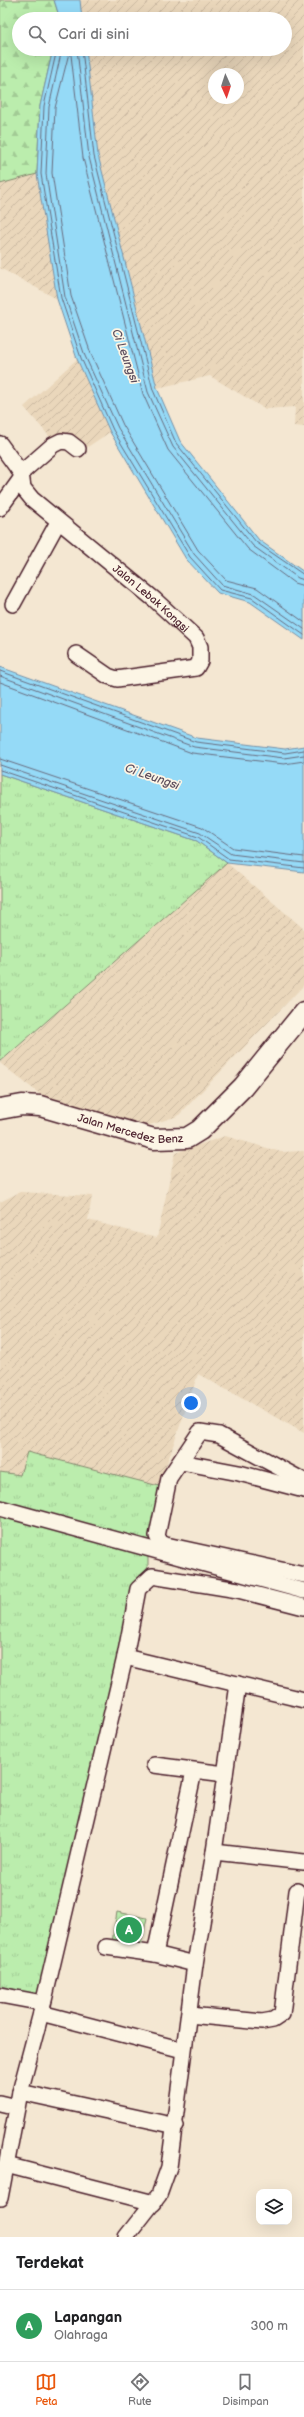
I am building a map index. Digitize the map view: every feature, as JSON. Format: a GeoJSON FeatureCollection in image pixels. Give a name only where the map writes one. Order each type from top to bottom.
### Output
{"type":"FeatureCollection","features":[{"type":"Feature","properties":{"kind":"main road","name":"Jalan Mercedez Benz"},"geometry":{"type":"LineString","coordinates":[[0,1109],[22,1105],[40,1106],[154,1139],[187,1138],[200,1130],[243,1087],[304,1012]]}},
{"type":"Feature","properties":{"kind":"street"},"geometry":{"type":"LineString","coordinates":[[0,508],[20,476],[57,443],[69,442],[78,449]]}},
{"type":"Feature","properties":{"kind":"street","name":"Jalan Lebak Kongsi"},"geometry":{"type":"LineString","coordinates":[[0,444],[20,476],[23,488],[32,499],[58,522],[109,562],[196,638],[200,647],[200,661],[196,668],[117,679],[108,676],[76,654]]}},
{"type":"Feature","properties":{"kind":"street"},"geometry":{"type":"LineString","coordinates":[[13,604],[58,522]]}},
{"type":"Feature","properties":{"kind":"street"},"geometry":{"type":"LineString","coordinates":[[304,1481],[219,1435],[200,1432],[169,1478],[157,1536],[161,1543],[304,1575]]}},
{"type":"Feature","properties":{"kind":"street"},"geometry":{"type":"LineString","coordinates":[[181,1462],[304,1490]]}},
{"type":"Feature","properties":{"kind":"street"},"geometry":{"type":"LineString","coordinates":[[0,1508],[304,1591]]}},
{"type":"Feature","properties":{"kind":"street"},"geometry":{"type":"LineString","coordinates":[[0,2198],[20,2092],[42,2008],[125,1657],[138,1590],[152,1576],[238,1590],[304,1607]]}},
{"type":"Feature","properties":{"kind":"street"},"geometry":{"type":"LineString","coordinates":[[125,1657],[304,1700]]}},
{"type":"Feature","properties":{"kind":"street"},"geometry":{"type":"LineString","coordinates":[[126,2237],[154,2203],[165,2180],[176,2126],[183,2050],[195,1964],[214,1852],[238,1684]]}},
{"type":"Feature","properties":{"kind":"street"},"geometry":{"type":"LineString","coordinates":[[154,1765],[194,1772],[225,1774]]}},
{"type":"Feature","properties":{"kind":"street"},"geometry":{"type":"LineString","coordinates":[[155,1954],[194,1772]]}},
{"type":"Feature","properties":{"kind":"street"},"geometry":{"type":"LineString","coordinates":[[214,1852],[304,1862]]}},
{"type":"Feature","properties":{"kind":"street"},"geometry":{"type":"LineString","coordinates":[[189,2015],[262,2022],[273,2020],[282,2014],[297,1891]]}},
{"type":"Feature","properties":{"kind":"street"},"geometry":{"type":"LineString","coordinates":[[106,1947],[155,1954],[195,1964]]}},
{"type":"Feature","properties":{"kind":"street"},"geometry":{"type":"LineString","coordinates":[[0,1995],[183,2050]]}},
{"type":"Feature","properties":{"kind":"street"},"geometry":{"type":"LineString","coordinates":[[20,2092],[176,2126]]}},
{"type":"Feature","properties":{"kind":"street"},"geometry":{"type":"LineString","coordinates":[[0,2103],[17,2107]]}},
{"type":"Feature","properties":{"kind":"street"},"geometry":{"type":"LineString","coordinates":[[6,2165],[154,2203]]}},
{"type":"Feature","properties":{"kind":"shaded area"},"geometry":{"type":"Polygon","coordinates":[[[80,0],[304,0],[304,427],[294,426],[295,407],[265,409],[210,376],[157,388],[98,155],[87,56],[292,56],[292,12],[81,12],[80,0]]]}},
{"type":"Feature","properties":{"kind":"shaded area"},"geometry":{"type":"Polygon","coordinates":[[[37,174],[57,299],[0,268],[0,184],[37,174]]]}},
{"type":"Feature","properties":{"kind":"shaded area"},"geometry":{"type":"Polygon","coordinates":[[[77,359],[110,432],[83,450],[72,440],[61,450],[24,407],[77,359]]]}},
{"type":"Feature","properties":{"kind":"shaded area"},"geometry":{"type":"Polygon","coordinates":[[[227,863],[304,929],[304,985],[178,1116],[140,1128],[46,1099],[0,1063],[227,863]]]}},
{"type":"Feature","properties":{"kind":"shaded area"},"geometry":{"type":"Polygon","coordinates":[[[225,1136],[281,1152],[304,1151],[304,1433],[198,1374],[159,1486],[28,1452],[20,1475],[0,1472],[0,1202],[20,1192],[92,1196],[88,1220],[157,1238],[175,1153],[225,1136]]]}},
{"type":"Feature","properties":{"kind":"green space"},"geometry":{"type":"Polygon","coordinates":[[[0,0],[54,0],[58,12],[12,12],[12,56],[51,56],[40,106],[37,174],[0,184],[0,0]]]}},
{"type":"Feature","properties":{"kind":"green space"},"geometry":{"type":"Polygon","coordinates":[[[0,774],[197,841],[227,863],[0,1062],[0,774]]]}},
{"type":"Feature","properties":{"kind":"green space"},"geometry":{"type":"Polygon","coordinates":[[[27,1452],[159,1486],[148,1545],[148,1565],[42,1996],[0,1986],[0,1472],[20,1475],[27,1452]]]}},
{"type":"Feature","properties":{"kind":"green space"},"geometry":{"type":"Polygon","coordinates":[[[117,1912],[147,1918],[140,1948],[112,1942],[117,1912]]]}},
{"type":"Feature","properties":{"kind":"water"},"geometry":{"type":"Polygon","coordinates":[[[54,0],[80,0],[81,12],[58,12],[54,0]]]}},
{"type":"Feature","properties":{"kind":"water","name":"Ci Leungsi"},"geometry":{"type":"Polygon","coordinates":[[[51,56],[87,56],[98,155],[157,388],[180,441],[259,540],[304,572],[304,640],[250,602],[218,593],[186,559],[110,432],[77,359],[57,299],[37,174],[40,106],[51,56]]]}},
{"type":"Feature","properties":{"kind":"water","name":"Ci Leungsi"},"geometry":{"type":"Polygon","coordinates":[[[0,667],[197,738],[285,749],[304,746],[304,872],[227,863],[197,841],[0,774],[0,667]]]}},
{"type":"Feature","properties":{"kind":"place","name":"Lapangan"},"geometry":{"type":"Point","coordinates":[129,1930]}}]}
